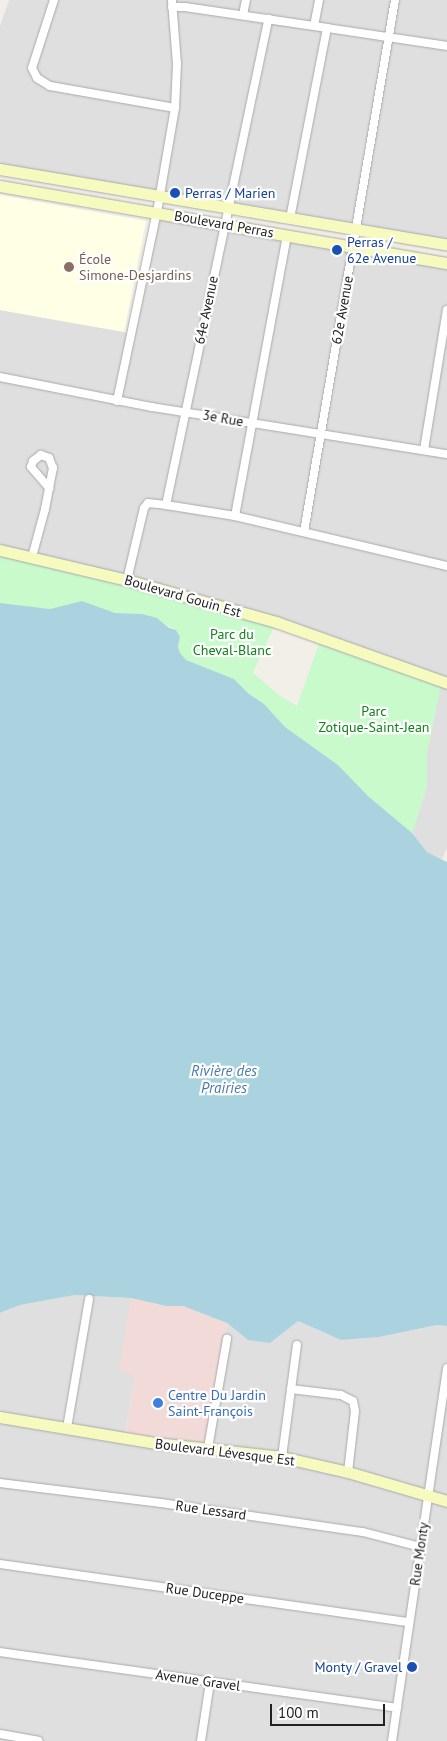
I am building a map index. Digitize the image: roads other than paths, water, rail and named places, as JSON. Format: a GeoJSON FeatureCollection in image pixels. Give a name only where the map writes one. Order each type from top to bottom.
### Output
{"type":"FeatureCollection","features":[{"type":"Feature","properties":{"kind":"street"},"geometry":{"type":"LineString","coordinates":[[54,0],[32,68],[37,78],[50,86],[175,108]]}},
{"type":"Feature","properties":{"kind":"street"},"geometry":{"type":"LineString","coordinates":[[243,15],[246,0]]}},
{"type":"Feature","properties":{"kind":"street"},"geometry":{"type":"LineString","coordinates":[[314,26],[319,0]]}},
{"type":"Feature","properties":{"kind":"street","name":"62e Avenue"},"geometry":{"type":"LineString","coordinates":[[304,532],[395,0]]}},
{"type":"Feature","properties":{"kind":"street"},"geometry":{"type":"LineString","coordinates":[[117,401],[157,212],[175,108],[177,64],[172,3],[447,46]]}},
{"type":"Feature","properties":{"kind":"street","name":"64e Avenue"},"geometry":{"type":"LineString","coordinates":[[166,505],[268,19]]}},
{"type":"Feature","properties":{"kind":"street"},"geometry":{"type":"LineString","coordinates":[[290,219],[327,28]]}},
{"type":"Feature","properties":{"kind":"street","name":"Boulevard Perras"},"geometry":{"type":"LineString","coordinates":[[0,170],[447,246]]}},
{"type":"Feature","properties":{"kind":"street","name":"Boulevard Perras"},"geometry":{"type":"LineString","coordinates":[[0,186],[447,263]]}},
{"type":"Feature","properties":{"kind":"street"},"geometry":{"type":"LineString","coordinates":[[235,516],[287,236]]}},
{"type":"Feature","properties":{"kind":"street"},"geometry":{"type":"LineString","coordinates":[[424,450],[447,310]]}},
{"type":"Feature","properties":{"kind":"street","name":"3e Rue"},"geometry":{"type":"LineString","coordinates":[[0,377],[117,401],[447,454]]}},
{"type":"Feature","properties":{"kind":"street"},"geometry":{"type":"LineString","coordinates":[[32,557],[49,488]]}},
{"type":"Feature","properties":{"kind":"street"},"geometry":{"type":"LineString","coordinates":[[127,580],[144,508],[148,503],[235,516],[447,566]]}},
{"type":"Feature","properties":{"kind":"street","name":"Boulevard Gouin Est"},"geometry":{"type":"LineString","coordinates":[[0,550],[127,580],[276,622],[447,683]]}},
{"type":"Feature","properties":{"kind":"street"},"geometry":{"type":"LineString","coordinates":[[67,1428],[88,1299]]}},
{"type":"Feature","properties":{"kind":"street"},"geometry":{"type":"LineString","coordinates":[[208,1448],[227,1339]]}},
{"type":"Feature","properties":{"kind":"street"},"geometry":{"type":"LineString","coordinates":[[282,1457],[297,1345]]}},
{"type":"Feature","properties":{"kind":"street","name":"Rue Monty"},"geometry":{"type":"LineString","coordinates":[[392,1741],[447,1368]]}},
{"type":"Feature","properties":{"kind":"street"},"geometry":{"type":"LineString","coordinates":[[291,1388],[341,1395],[353,1401],[355,1411],[348,1472]]}},
{"type":"Feature","properties":{"kind":"street","name":"Boulevard Lévesque Est"},"geometry":{"type":"LineString","coordinates":[[0,1417],[156,1443],[282,1457],[348,1472],[447,1502]]}},
{"type":"Feature","properties":{"kind":"street","name":"Rue Lessard"},"geometry":{"type":"LineString","coordinates":[[0,1483],[161,1503],[363,1532],[420,1547]]}},
{"type":"Feature","properties":{"kind":"street","name":"Rue Duceppe"},"geometry":{"type":"LineString","coordinates":[[0,1564],[409,1622]]}},
{"type":"Feature","properties":{"kind":"street","name":"Avenue Gravel"},"geometry":{"type":"LineString","coordinates":[[0,1652],[396,1708]]}},
{"type":"Feature","properties":{"kind":"street"},"geometry":{"type":"LineString","coordinates":[[201,1741],[210,1682]]}},
{"type":"Feature","properties":{"kind":"street"},"geometry":{"type":"LineString","coordinates":[[0,1734],[38,1741]]}},
{"type":"Feature","properties":{"kind":"water","name":"Rivière des Prairies"},"geometry":{"type":"Polygon","coordinates":[[[82,601],[115,613],[142,614],[157,618],[169,628],[176,630],[180,637],[178,646],[180,653],[186,660],[234,679],[249,694],[264,704],[285,727],[338,765],[368,796],[412,833],[427,852],[447,862],[447,1326],[437,1325],[379,1337],[341,1340],[298,1321],[270,1343],[248,1340],[227,1323],[183,1306],[166,1306],[131,1298],[75,1295],[20,1305],[0,1313],[0,603],[50,609],[82,601]]]}},
{"type":"Feature","properties":{"kind":"place","name":"Perras / Marien"},"geometry":{"type":"Point","coordinates":[175,193]}},
{"type":"Feature","properties":{"kind":"place","name":"Perras / 62e Avenue"},"geometry":{"type":"Point","coordinates":[337,250]}},
{"type":"Feature","properties":{"kind":"place","name":"École Simone-Desjardins"},"geometry":{"type":"Point","coordinates":[69,267]}},
{"type":"Feature","properties":{"kind":"place","name":"Centre Du Jardin Saint-François"},"geometry":{"type":"Point","coordinates":[158,1403]}},
{"type":"Feature","properties":{"kind":"place","name":"Monty / Gravel"},"geometry":{"type":"Point","coordinates":[412,1667]}},
{"type":"Feature","properties":{"kind":"park label","name":"Parc du Cheval-Blanc"},"geometry":{"type":"Point","coordinates":[232,642]}},
{"type":"Feature","properties":{"kind":"park label","name":"Parc Zotique-Saint-Jean"},"geometry":{"type":"Point","coordinates":[374,720]}}]}
